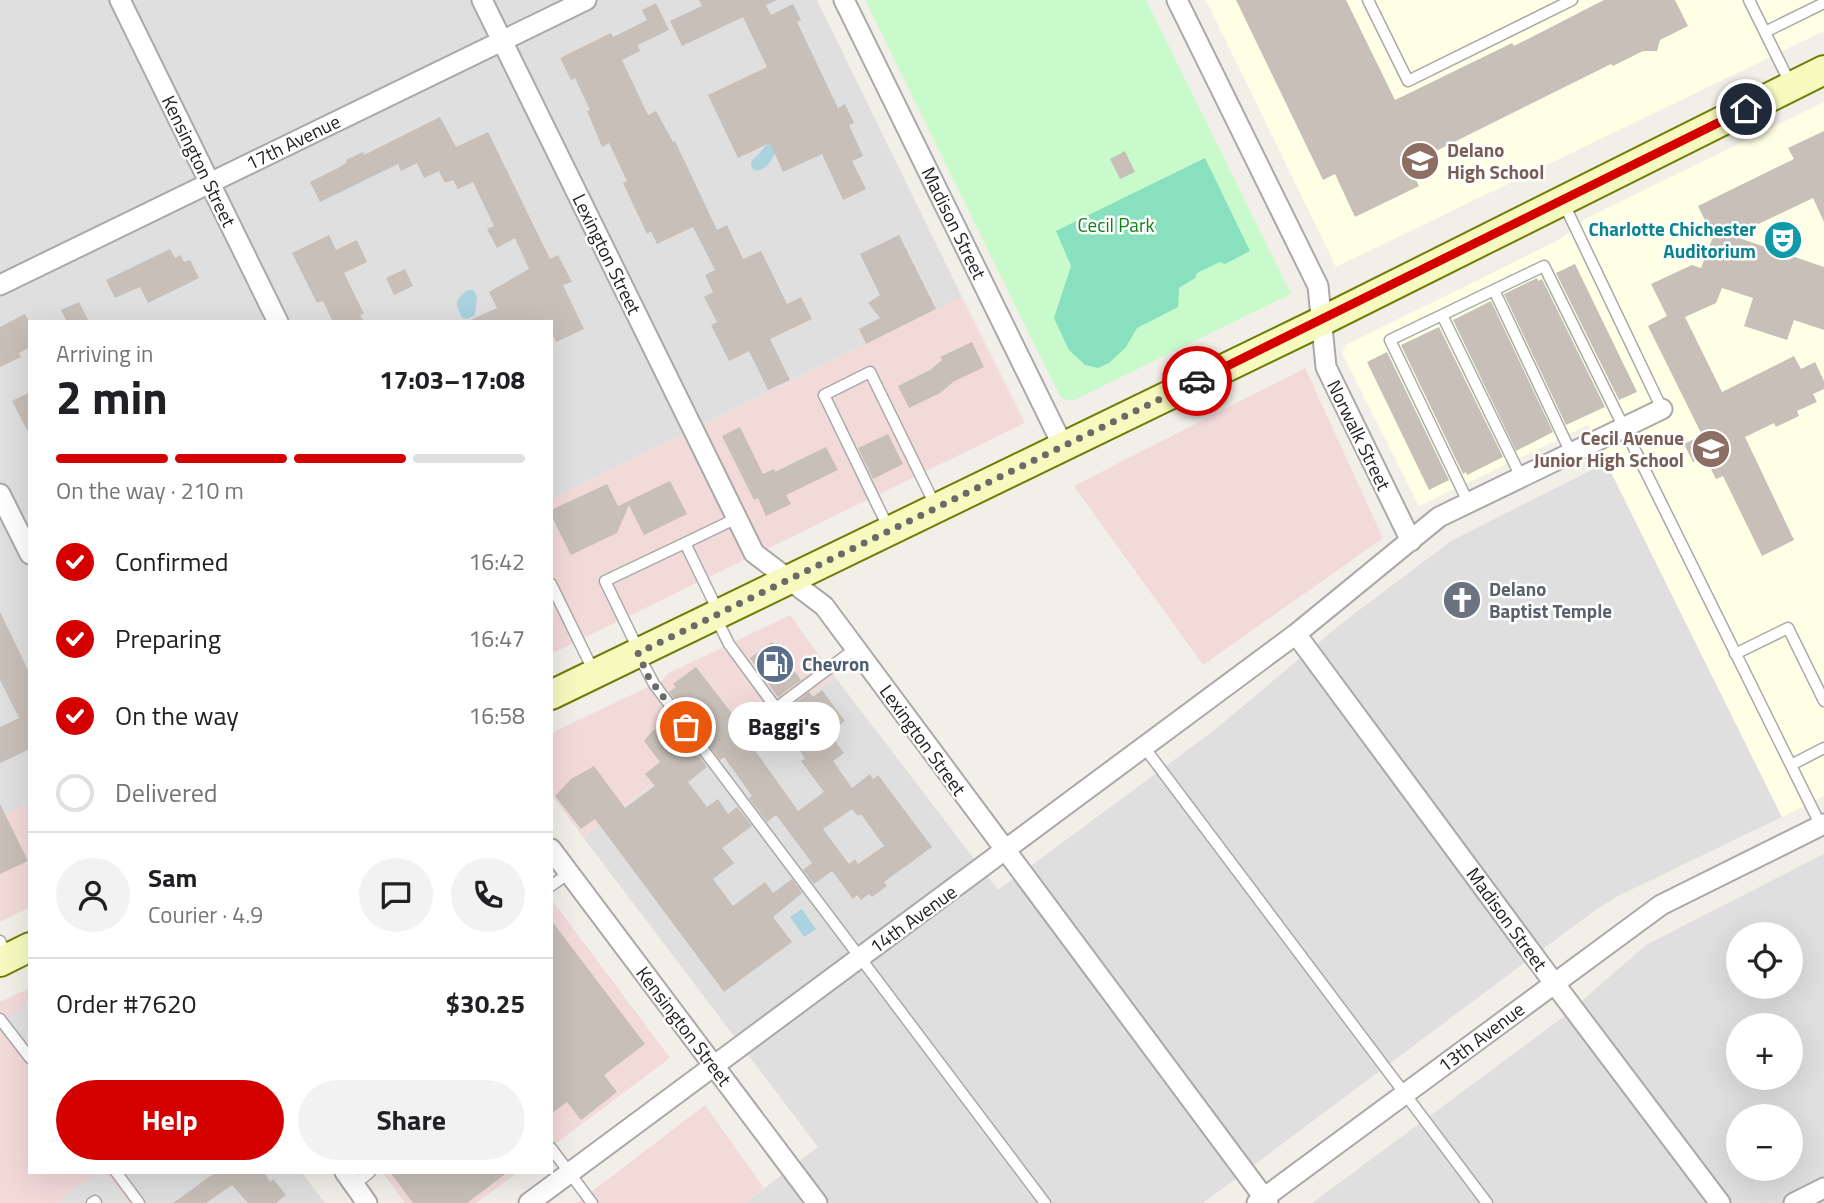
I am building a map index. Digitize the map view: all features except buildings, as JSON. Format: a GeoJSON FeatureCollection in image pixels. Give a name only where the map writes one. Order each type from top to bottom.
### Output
{"type":"FeatureCollection","features":[{"type":"Feature","properties":{"kind":"main road"},"geometry":{"type":"LineString","coordinates":[[553,694],[1320,322],[1824,70]]}},
{"type":"Feature","properties":{"kind":"street","name":"Kensington Street"},"geometry":{"type":"LineString","coordinates":[[120,0],[277,320]]}},
{"type":"Feature","properties":{"kind":"street","name":"Lexington Street"},"geometry":{"type":"LineString","coordinates":[[482,0],[754,553],[824,606],[1263,1201]]}},
{"type":"Feature","properties":{"kind":"street","name":"17th Avenue"},"geometry":{"type":"LineString","coordinates":[[0,285],[586,0]]}},
{"type":"Feature","properties":{"kind":"street","name":"Madison Street"},"geometry":{"type":"LineString","coordinates":[[844,0],[1063,446]]}},
{"type":"Feature","properties":{"kind":"street","name":"Norwalk Street"},"geometry":{"type":"LineString","coordinates":[[1177,0],[1318,286],[1326,367],[1411,541]]}},
{"type":"Feature","properties":{"kind":"street"},"geometry":{"type":"LineString","coordinates":[[1296,634],[1439,517],[1662,409]]}},
{"type":"Feature","properties":{"kind":"street"},"geometry":{"type":"LineString","coordinates":[[0,494],[28,550]]}},
{"type":"Feature","properties":{"kind":"street","name":"Madison Street"},"geometry":{"type":"LineString","coordinates":[[1296,634],[1720,1203]]}},
{"type":"Feature","properties":{"kind":"street","name":"14th Avenue"},"geometry":{"type":"LineString","coordinates":[[529,1203],[1296,634]]}},
{"type":"Feature","properties":{"kind":"street","name":"13th Avenue"},"geometry":{"type":"LineString","coordinates":[[1263,1201],[1661,905],[1823,825]]}},
{"type":"Feature","properties":{"kind":"street","name":"Kensington Street"},"geometry":{"type":"LineString","coordinates":[[553,852],[817,1203]]}},
{"type":"Feature","properties":{"kind":"street"},"geometry":{"type":"LineString","coordinates":[[349,1179],[367,1203]]}},
{"type":"Feature","properties":{"kind":"street"},"geometry":{"type":"LineString","coordinates":[[1794,1203],[1824,1188]]}},
{"type":"Feature","properties":{"kind":"lane"},"geometry":{"type":"LineString","coordinates":[[1368,0],[1408,81],[1572,0]]}},
{"type":"Feature","properties":{"kind":"lane"},"geometry":{"type":"LineString","coordinates":[[1749,0],[1792,86]]}},
{"type":"Feature","properties":{"kind":"lane"},"geometry":{"type":"LineString","coordinates":[[1765,32],[1824,3]]}},
{"type":"Feature","properties":{"kind":"lane"},"geometry":{"type":"LineString","coordinates":[[1562,201],[1662,409]]}},
{"type":"Feature","properties":{"kind":"lane"},"geometry":{"type":"LineString","coordinates":[[1468,502],[1390,340],[1544,266],[1735,654],[1823,825]]}},
{"type":"Feature","properties":{"kind":"lane"},"geometry":{"type":"LineString","coordinates":[[1494,290],[1571,453]]}},
{"type":"Feature","properties":{"kind":"lane"},"geometry":{"type":"LineString","coordinates":[[1442,315],[1521,477]]}},
{"type":"Feature","properties":{"kind":"lane"},"geometry":{"type":"LineString","coordinates":[[890,530],[824,395],[870,372],[936,508]]}},
{"type":"Feature","properties":{"kind":"lane"},"geometry":{"type":"LineString","coordinates":[[737,519],[605,581],[649,678],[1045,1203]]}},
{"type":"Feature","properties":{"kind":"lane"},"geometry":{"type":"LineString","coordinates":[[685,543],[729,644],[776,708],[856,648]]}},
{"type":"Feature","properties":{"kind":"lane"},"geometry":{"type":"LineString","coordinates":[[553,588],[595,674]]}},
{"type":"Feature","properties":{"kind":"lane"},"geometry":{"type":"LineString","coordinates":[[1735,654],[1788,628],[1824,701]]}},
{"type":"Feature","properties":{"kind":"lane"},"geometry":{"type":"LineString","coordinates":[[1144,747],[1487,1203]]}},
{"type":"Feature","properties":{"kind":"lane"},"geometry":{"type":"LineString","coordinates":[[1791,765],[1824,748]]}},
{"type":"Feature","properties":{"kind":"lane"},"geometry":{"type":"LineString","coordinates":[[553,885],[569,873]]}},
{"type":"Feature","properties":{"kind":"lane"},"geometry":{"type":"LineString","coordinates":[[0,1019],[28,1055]]}},
{"type":"Feature","properties":{"kind":"lane"},"geometry":{"type":"LineString","coordinates":[[553,1151],[592,1203]]}},
{"type":"Feature","properties":{"kind":"lane"},"geometry":{"type":"LineString","coordinates":[[117,1174],[139,1203]]}},
{"type":"Feature","properties":{"kind":"shaded area"},"geometry":{"type":"Polygon","coordinates":[[[0,0],[817,0],[962,297],[553,498],[553,320],[28,320],[28,804],[0,818],[0,0]]]}},
{"type":"Feature","properties":{"kind":"shaded area","name":"Delano High School"},"geometry":{"type":"Polygon","coordinates":[[[1206,0],[1824,0],[1824,31],[1336,267],[1206,0]]]}},
{"type":"Feature","properties":{"kind":"shaded area","name":"Cecil Avenue Junior High School"},"geometry":{"type":"Polygon","coordinates":[[[1824,102],[1824,796],[1782,817],[1588,425],[1419,506],[1342,353],[1346,345],[1559,240],[1585,219],[1824,102]]]}},
{"type":"Feature","properties":{"kind":"shaded area"},"geometry":{"type":"Polygon","coordinates":[[[962,297],[1025,423],[553,653],[553,498],[962,297]]]}},
{"type":"Feature","properties":{"kind":"shaded area"},"geometry":{"type":"Polygon","coordinates":[[[1305,368],[1383,538],[1203,665],[1074,486],[1305,368]]]}},
{"type":"Feature","properties":{"kind":"shaded area"},"geometry":{"type":"Polygon","coordinates":[[[1606,463],[1782,817],[1618,896],[1594,911],[1203,1203],[745,1203],[818,1147],[583,837],[702,748],[716,766],[835,677],[998,890],[1212,732],[1342,623],[1451,541],[1606,463]]]}},
{"type":"Feature","properties":{"kind":"shaded area"},"geometry":{"type":"Polygon","coordinates":[[[790,615],[835,677],[715,766],[701,748],[583,837],[553,797],[553,732],[663,680],[667,674],[790,615]]]}},
{"type":"Feature","properties":{"kind":"shaded area"},"geometry":{"type":"Polygon","coordinates":[[[28,804],[28,908],[0,922],[0,818],[28,804]]]}},
{"type":"Feature","properties":{"kind":"shaded area"},"geometry":{"type":"Polygon","coordinates":[[[1824,854],[1824,1203],[1312,1203],[1562,1018],[1646,945],[1824,854]]]}},
{"type":"Feature","properties":{"kind":"shaded area"},"geometry":{"type":"Polygon","coordinates":[[[553,902],[670,1058],[553,1146],[553,902]]]}},
{"type":"Feature","properties":{"kind":"shaded area"},"geometry":{"type":"Polygon","coordinates":[[[28,989],[28,1174],[117,1174],[139,1203],[0,1203],[0,1002],[28,989]]]}},
{"type":"Feature","properties":{"kind":"shaded area"},"geometry":{"type":"Polygon","coordinates":[[[28,1001],[28,1047],[7,1020],[28,1001]]]}},
{"type":"Feature","properties":{"kind":"shaded area"},"geometry":{"type":"Polygon","coordinates":[[[705,1105],[764,1188],[745,1203],[577,1203],[705,1105]]]}},
{"type":"Feature","properties":{"kind":"shaded area"},"geometry":{"type":"Polygon","coordinates":[[[94,1174],[106,1174],[128,1203],[57,1203],[94,1174]]]}},
{"type":"Feature","properties":{"kind":"shaded area"},"geometry":{"type":"Polygon","coordinates":[[[117,1174],[303,1174],[325,1203],[139,1203],[117,1174]]]}},
{"type":"Feature","properties":{"kind":"shaded area"},"geometry":{"type":"Polygon","coordinates":[[[384,1174],[516,1174],[476,1203],[405,1203],[384,1174]]]}},
{"type":"Feature","properties":{"kind":"green space","name":"Cecil Park"},"geometry":{"type":"Polygon","coordinates":[[[865,0],[1146,0],[1291,294],[1072,401],[1063,399],[865,0]]]}},
{"type":"Feature","properties":{"kind":"green space"},"geometry":{"type":"Polygon","coordinates":[[[1205,158],[1250,251],[1225,264],[1220,262],[1197,273],[1195,278],[1179,288],[1178,307],[1137,328],[1126,347],[1109,363],[1098,368],[1085,365],[1069,350],[1054,318],[1071,266],[1056,231],[1205,158]]]}},
{"type":"Feature","properties":{"kind":"water"},"geometry":{"type":"Polygon","coordinates":[[[770,143],[777,149],[771,161],[766,167],[754,170],[751,166],[752,160],[770,143]]]}},
{"type":"Feature","properties":{"kind":"water"},"geometry":{"type":"Polygon","coordinates":[[[467,290],[473,290],[477,296],[475,315],[468,319],[462,318],[457,305],[467,290]]]}},
{"type":"Feature","properties":{"kind":"water"},"geometry":{"type":"Polygon","coordinates":[[[802,909],[816,929],[804,937],[790,917],[802,909]]]}},
{"type":"Feature","properties":{"kind":"way so far"},"geometry":{"type":"LineString","coordinates":[[686,727],[649,678],[638,653],[1197,381]]}},
{"type":"Feature","properties":{"kind":"place","name":"Delano High School"},"geometry":{"type":"Point","coordinates":[1420,161]}},
{"type":"Feature","properties":{"kind":"place","name":"Charlotte Chichester Auditorium"},"geometry":{"type":"Point","coordinates":[1783,240]}},
{"type":"Feature","properties":{"kind":"place","name":"Cecil Avenue Junior High School"},"geometry":{"type":"Point","coordinates":[1711,449]}},
{"type":"Feature","properties":{"kind":"place","name":"Delano Baptist Temple"},"geometry":{"type":"Point","coordinates":[1462,600]}},
{"type":"Feature","properties":{"kind":"place","name":"Chevron"},"geometry":{"type":"Point","coordinates":[775,664]}},
{"type":"Feature","properties":{"kind":"place","name":"Baggi's"},"geometry":{"type":"Point","coordinates":[686,727]}},
{"type":"Feature","properties":{"kind":"route"},"geometry":{"type":"LineString","coordinates":[[1197,381],[1746,109]]}}]}
